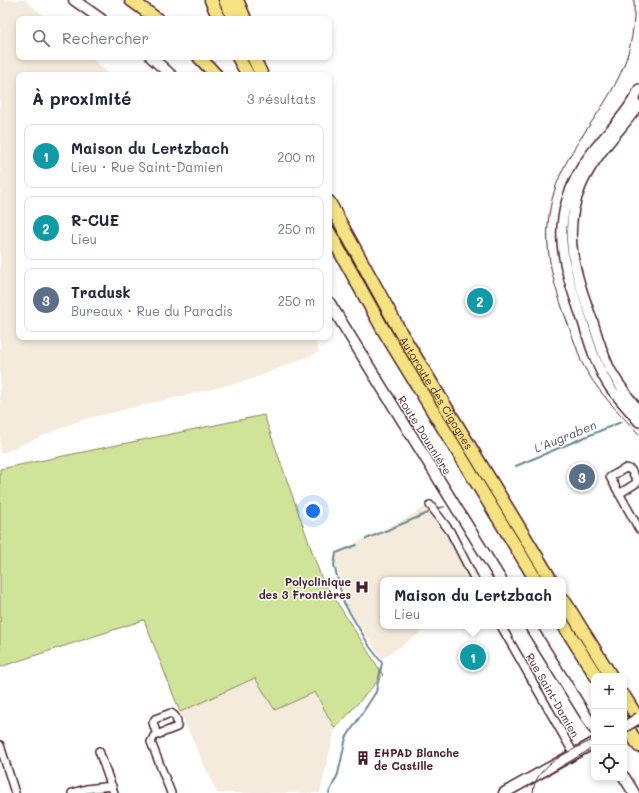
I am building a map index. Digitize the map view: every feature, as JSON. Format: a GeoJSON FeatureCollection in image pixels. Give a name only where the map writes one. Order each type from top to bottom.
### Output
{"type":"FeatureCollection","features":[{"type":"Feature","properties":{"kind":"highway"},"geometry":{"type":"LineString","coordinates":[[131,0],[153,16]]}},
{"type":"Feature","properties":{"kind":"highway"},"geometry":{"type":"LineString","coordinates":[[211,0],[218,16]]}},
{"type":"Feature","properties":{"kind":"highway"},"geometry":{"type":"LineString","coordinates":[[225,0],[233,16]]}},
{"type":"Feature","properties":{"kind":"highway"},"geometry":{"type":"LineString","coordinates":[[237,0],[244,16]]}},
{"type":"Feature","properties":{"kind":"highway"},"geometry":{"type":"LineString","coordinates":[[203,60],[213,72]]}},
{"type":"Feature","properties":{"kind":"highway"},"geometry":{"type":"LineString","coordinates":[[240,60],[246,72]]}},
{"type":"Feature","properties":{"kind":"highway"},"geometry":{"type":"LineString","coordinates":[[254,60],[260,72]]}},
{"type":"Feature","properties":{"kind":"highway"},"geometry":{"type":"LineString","coordinates":[[262,60],[268,72]]}},
{"type":"Feature","properties":{"kind":"highway","name":"Autoroute des Cigognes"},"geometry":{"type":"LineString","coordinates":[[332,207],[401,333],[549,577]]}},
{"type":"Feature","properties":{"kind":"highway","name":"Autoroute des Cigognes"},"geometry":{"type":"LineString","coordinates":[[332,237],[384,331],[534,577]]}},
{"type":"Feature","properties":{"kind":"highway"},"geometry":{"type":"LineString","coordinates":[[566,604],[609,673]]}},
{"type":"Feature","properties":{"kind":"highway"},"geometry":{"type":"LineString","coordinates":[[566,629],[594,673]]}},
{"type":"Feature","properties":{"kind":"highway"},"geometry":{"type":"LineString","coordinates":[[627,701],[639,719]]}},
{"type":"Feature","properties":{"kind":"highway"},"geometry":{"type":"LineString","coordinates":[[627,727],[639,746]]}},
{"type":"Feature","properties":{"kind":"main road"},"geometry":{"type":"LineString","coordinates":[[74,0],[97,16]]}},
{"type":"Feature","properties":{"kind":"main road"},"geometry":{"type":"LineString","coordinates":[[154,60],[168,72]]}},
{"type":"Feature","properties":{"kind":"main road","name":"Route Douanière"},"geometry":{"type":"LineString","coordinates":[[332,307],[499,577]]}},
{"type":"Feature","properties":{"kind":"main road"},"geometry":{"type":"LineString","coordinates":[[532,629],[591,724]]}},
{"type":"Feature","properties":{"kind":"main road"},"geometry":{"type":"LineString","coordinates":[[627,725],[639,719]]}},
{"type":"Feature","properties":{"kind":"main road"},"geometry":{"type":"LineString","coordinates":[[504,793],[518,790],[574,754],[591,745]]}},
{"type":"Feature","properties":{"kind":"main road"},"geometry":{"type":"LineString","coordinates":[[626,781],[634,793]]}},
{"type":"Feature","properties":{"kind":"street"},"geometry":{"type":"LineString","coordinates":[[639,89],[630,104],[586,160],[573,183],[563,214],[562,249],[564,265],[599,366],[611,389],[639,422]]}},
{"type":"Feature","properties":{"kind":"street"},"geometry":{"type":"LineString","coordinates":[[639,106],[584,180],[576,200],[570,239],[572,260],[604,354],[611,370],[639,410]]}},
{"type":"Feature","properties":{"kind":"street"},"geometry":{"type":"LineString","coordinates":[[619,494],[639,529]]}},
{"type":"Feature","properties":{"kind":"street"},"geometry":{"type":"LineString","coordinates":[[430,505],[450,531],[473,577]]}},
{"type":"Feature","properties":{"kind":"street","name":"Rue Saint-Damien"},"geometry":{"type":"LineString","coordinates":[[503,629],[574,754]]}},
{"type":"Feature","properties":{"kind":"street"},"geometry":{"type":"LineString","coordinates":[[157,735],[152,738],[151,745],[170,793]]}},
{"type":"Feature","properties":{"kind":"street"},"geometry":{"type":"LineString","coordinates":[[0,745],[15,793]]}},
{"type":"Feature","properties":{"kind":"street"},"geometry":{"type":"LineString","coordinates":[[72,793],[86,789],[113,790],[99,751]]}},
{"type":"Feature","properties":{"kind":"shaded area"},"geometry":{"type":"Polygon","coordinates":[[[0,0],[25,0],[44,16],[16,16],[16,60],[93,60],[107,72],[16,72],[16,340],[315,340],[319,352],[250,380],[81,420],[0,454],[0,0]]]}},
{"type":"Feature","properties":{"kind":"shaded area","name":"Polyclinique des 3 Frontières"},"geometry":{"type":"Polygon","coordinates":[[[427,506],[451,538],[470,577],[380,577],[380,629],[426,629],[382,659],[349,609],[334,558],[341,550],[403,520],[427,506]]]}},
{"type":"Feature","properties":{"kind":"shaded area"},"geometry":{"type":"Polygon","coordinates":[[[255,678],[315,691],[335,729],[320,793],[217,793],[180,712],[255,678]]]}},
{"type":"Feature","properties":{"kind":"green space"},"geometry":{"type":"Polygon","coordinates":[[[264,415],[321,577],[383,675],[335,729],[315,692],[275,710],[255,678],[180,712],[144,620],[0,667],[0,469],[264,415]]]}},
{"type":"Feature","properties":{"kind":"waterway","name":"L'Augraben"},"geometry":{"type":"LineString","coordinates":[[516,466],[621,422]]}},
{"type":"Feature","properties":{"kind":"waterway","name":"L'Augraben"},"geometry":{"type":"LineString","coordinates":[[437,508],[444,507]]}},
{"type":"Feature","properties":{"kind":"waterway","name":"L'Augraben"},"geometry":{"type":"LineString","coordinates":[[366,539],[428,513]]}},
{"type":"Feature","properties":{"kind":"waterway","name":"L'Augraben"},"geometry":{"type":"LineString","coordinates":[[329,793],[338,774],[346,738],[376,692],[382,663],[370,647],[344,603],[334,565],[336,553],[357,545]]}},
{"type":"Feature","properties":{"kind":"tram line"},"geometry":{"type":"LineString","coordinates":[[634,0],[632,36],[624,66],[611,92],[580,139],[566,164],[554,192],[548,224],[548,242],[553,277],[563,311],[581,361],[600,391],[639,434]]}},
{"type":"Feature","properties":{"kind":"tram line"},"geometry":{"type":"LineString","coordinates":[[627,721],[639,714]]}},
{"type":"Feature","properties":{"kind":"tram line"},"geometry":{"type":"LineString","coordinates":[[627,728],[639,722]]}},
{"type":"Feature","properties":{"kind":"tram line"},"geometry":{"type":"LineString","coordinates":[[533,793],[535,783],[547,766],[565,754],[591,741]]}},
{"type":"Feature","properties":{"kind":"tram line"},"geometry":{"type":"LineString","coordinates":[[542,778],[591,749]]}},
{"type":"Feature","properties":{"kind":"place","name":"R-CUE"},"geometry":{"type":"Point","coordinates":[480,301]}},
{"type":"Feature","properties":{"kind":"place","name":"Tradusk"},"geometry":{"type":"Point","coordinates":[582,477]}},
{"type":"Feature","properties":{"kind":"place","name":"Polyclinique des 3 Frontières"},"geometry":{"type":"Point","coordinates":[362,587]}},
{"type":"Feature","properties":{"kind":"place","name":"Maison du Lertzbach"},"geometry":{"type":"Point","coordinates":[473,657]}},
{"type":"Feature","properties":{"kind":"place","name":"EHPAD Blanche de Castille"},"geometry":{"type":"Point","coordinates":[363,758]}}]}
